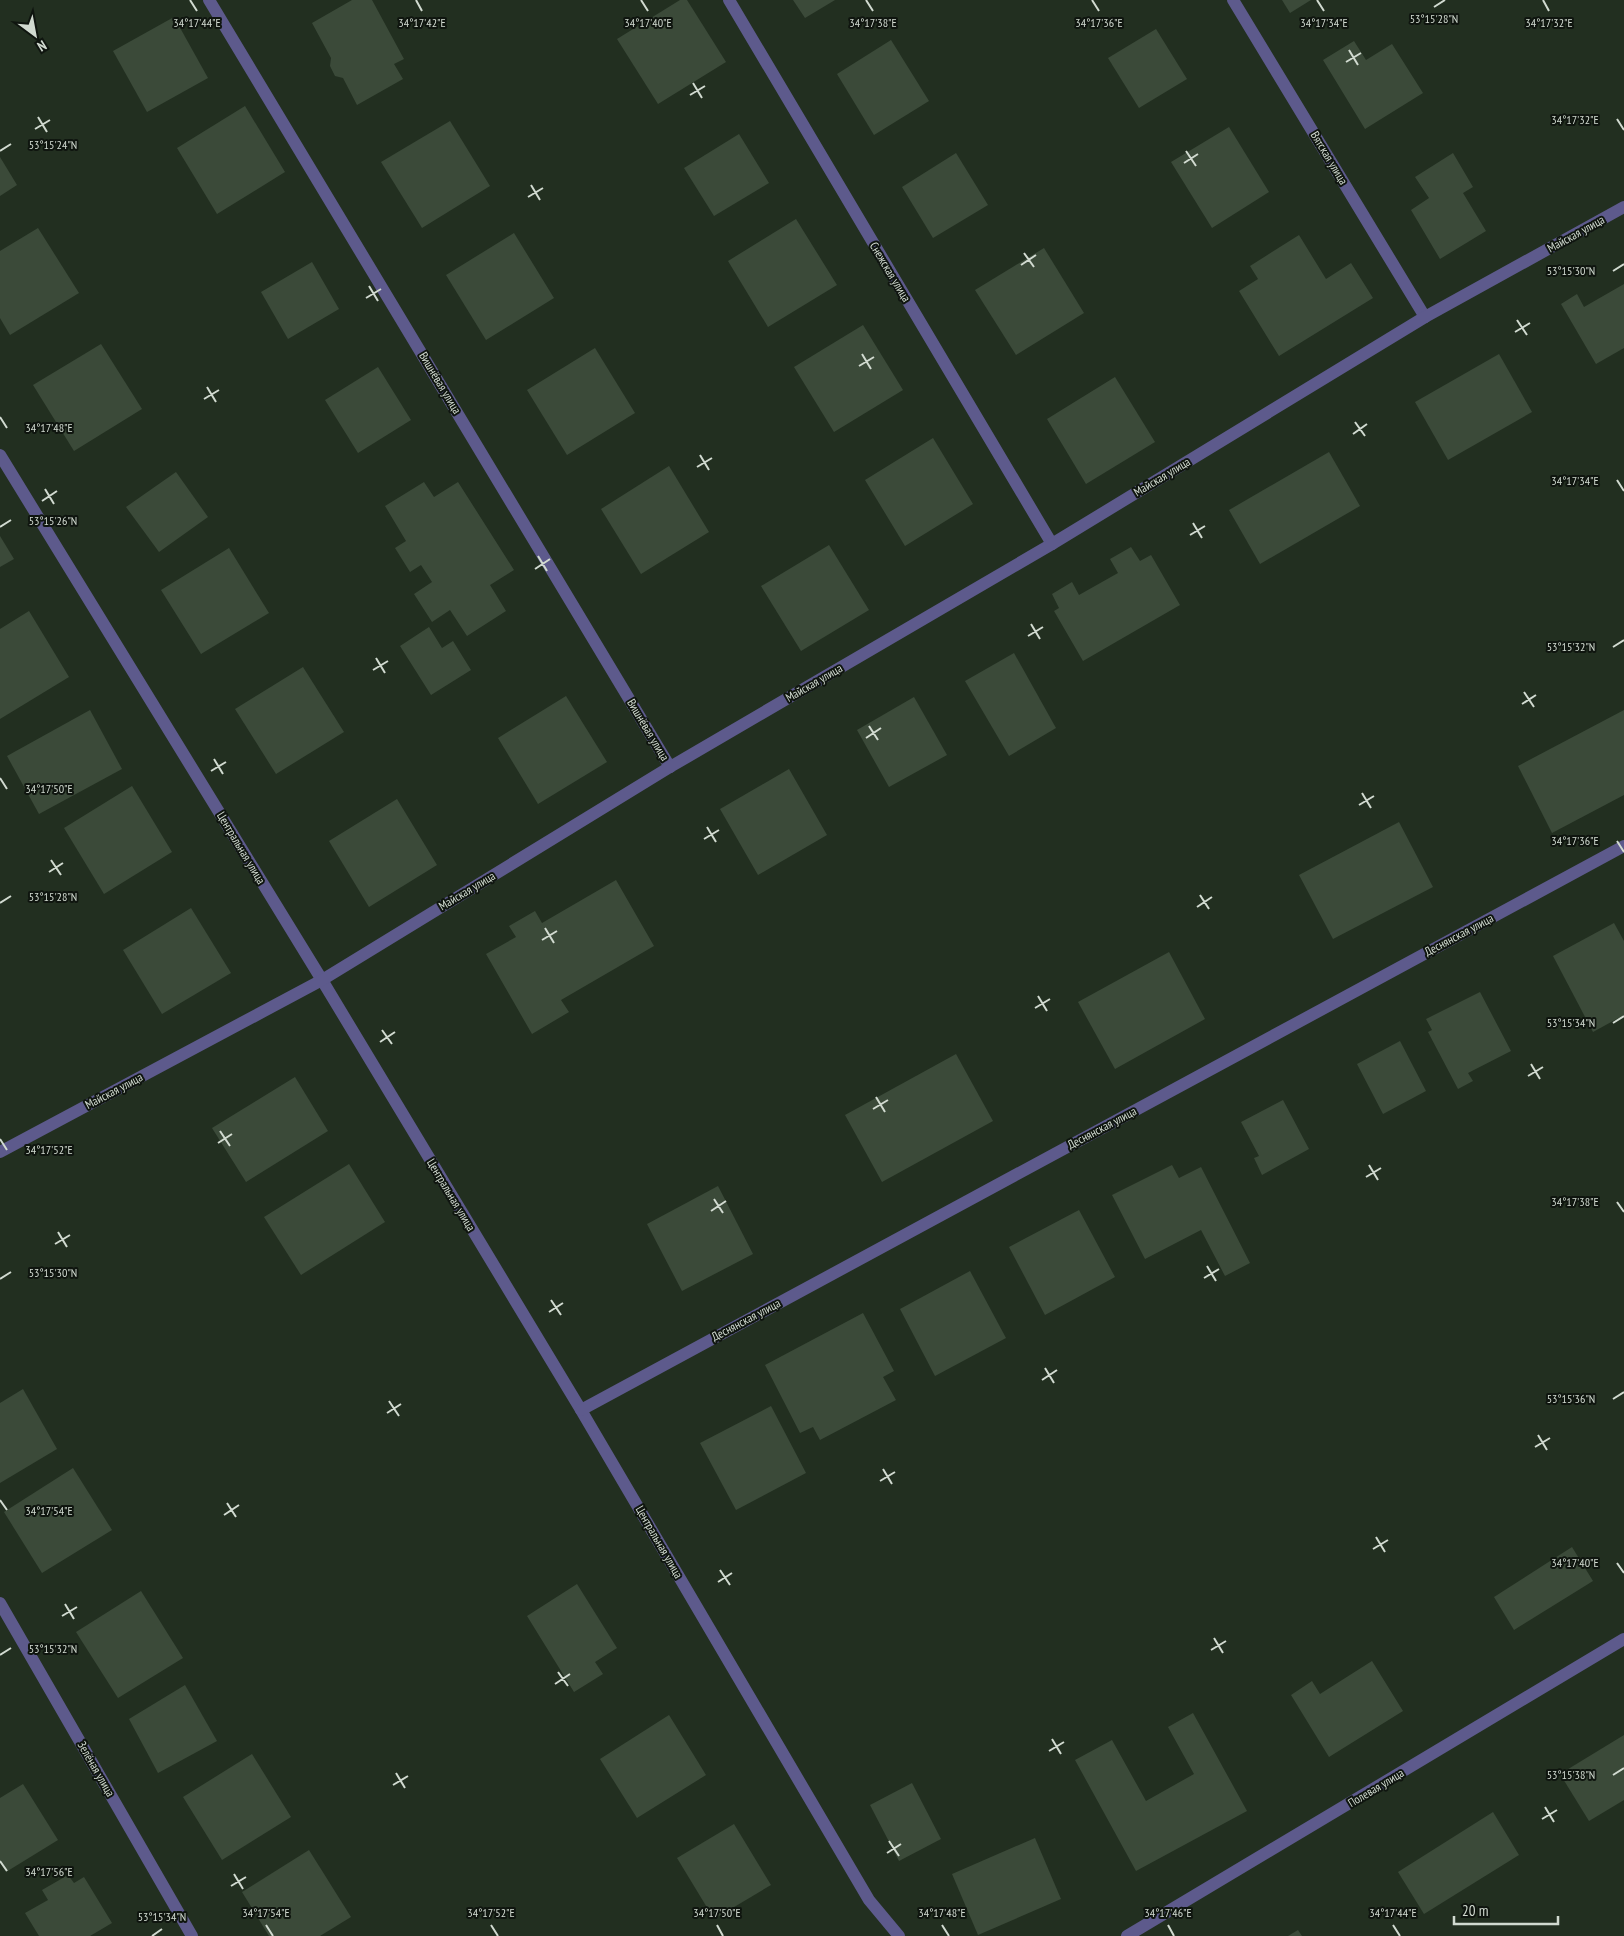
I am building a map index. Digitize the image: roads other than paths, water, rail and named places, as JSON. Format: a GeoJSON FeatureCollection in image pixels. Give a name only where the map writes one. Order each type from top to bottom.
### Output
{"type":"FeatureCollection","features":[{"type":"Feature","properties":{"kind":"street","name":"Вишнёвая улица"},"geometry":{"type":"LineString","coordinates":[[209,0],[670,767]]}},
{"type":"Feature","properties":{"kind":"street","name":"Снежская улица"},"geometry":{"type":"LineString","coordinates":[[729,0],[1052,544]]}},
{"type":"Feature","properties":{"kind":"street","name":"Вятская улица"},"geometry":{"type":"LineString","coordinates":[[1233,0],[1425,317]]}},
{"type":"Feature","properties":{"kind":"street","name":"Майская улица"},"geometry":{"type":"LineString","coordinates":[[0,1152],[322,980],[670,767],[1052,544],[1425,317],[1624,208]]}},
{"type":"Feature","properties":{"kind":"street","name":"Центральная улица"},"geometry":{"type":"LineString","coordinates":[[0,454],[322,980],[581,1410],[869,1900],[899,1936]]}},
{"type":"Feature","properties":{"kind":"street","name":"Деснянская улица"},"geometry":{"type":"LineString","coordinates":[[581,1410],[1624,846]]}},
{"type":"Feature","properties":{"kind":"street","name":"Зелёная улица"},"geometry":{"type":"LineString","coordinates":[[0,1603],[192,1936]]}},
{"type":"Feature","properties":{"kind":"street","name":"Полевая улица"},"geometry":{"type":"LineString","coordinates":[[1127,1936],[1624,1639]]}}]}
